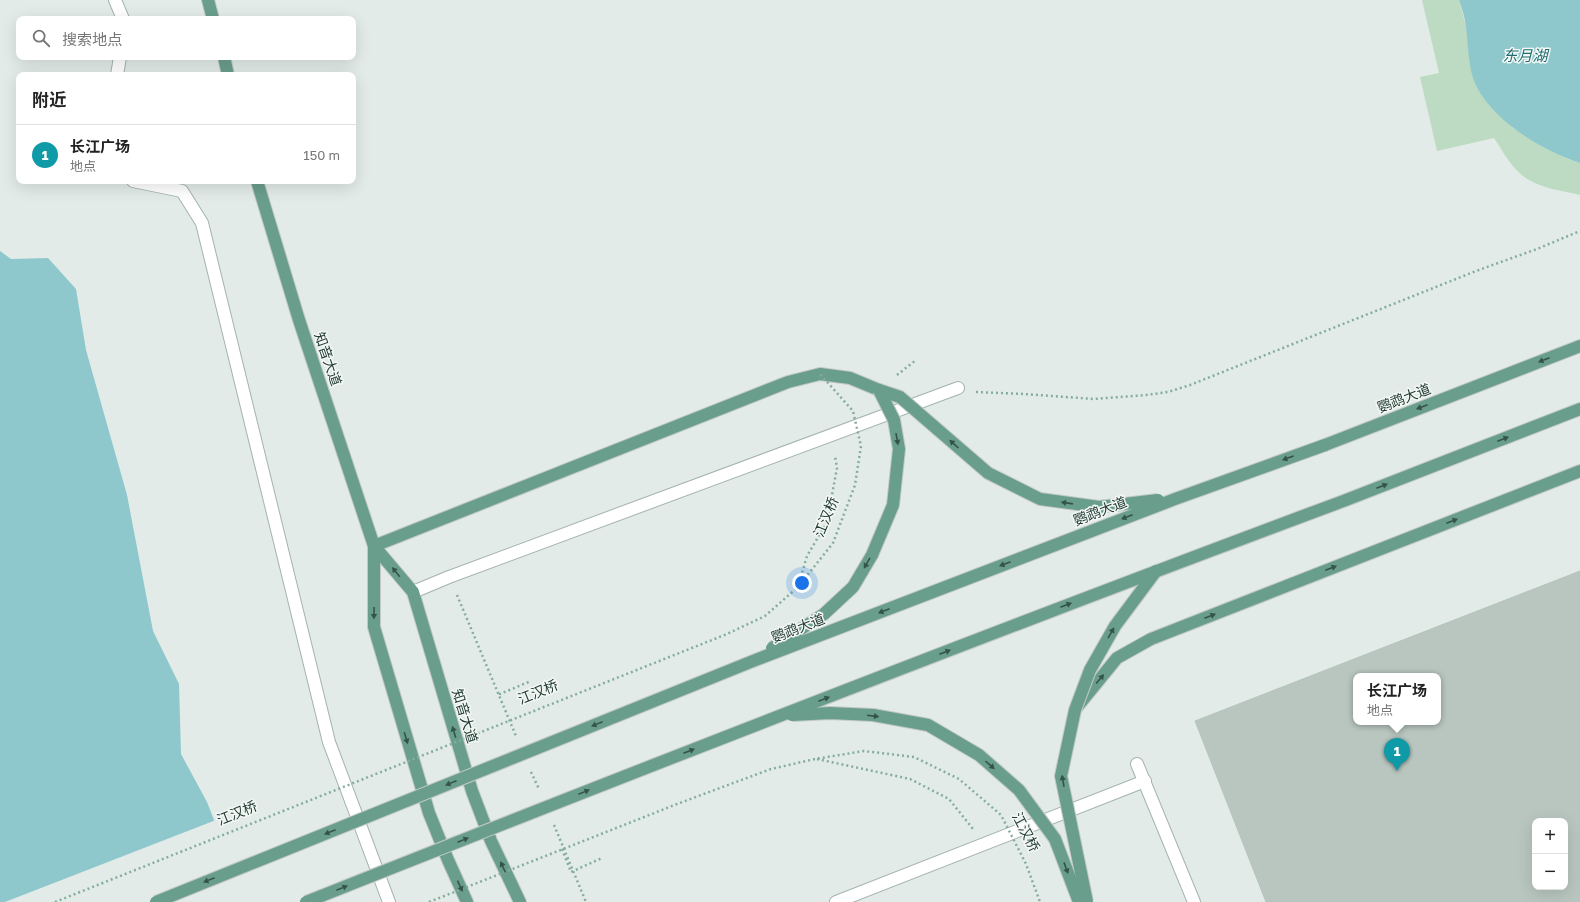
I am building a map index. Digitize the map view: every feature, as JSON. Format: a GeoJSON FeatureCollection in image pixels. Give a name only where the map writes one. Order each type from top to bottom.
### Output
{"type":"FeatureCollection","features":[{"type":"Feature","properties":{"kind":"main road"},"geometry":{"type":"LineString","coordinates":[[208,0],[212,16]]}},
{"type":"Feature","properties":{"kind":"main road"},"geometry":{"type":"LineString","coordinates":[[225,60],[227,72]]}},
{"type":"Feature","properties":{"kind":"main road","name":"知音大道"},"geometry":{"type":"LineString","coordinates":[[258,184],[299,320],[374,546],[374,627],[429,813],[467,902]]}},
{"type":"Feature","properties":{"kind":"main road","name":"鹦鹉大道"},"geometry":{"type":"LineString","coordinates":[[156,902],[753,661],[1175,498],[1325,445],[1580,346]]}},
{"type":"Feature","properties":{"kind":"main road"},"geometry":{"type":"LineString","coordinates":[[374,546],[788,382],[820,374],[850,378],[900,397],[988,473],[1040,499],[1099,507],[1175,498]]}},
{"type":"Feature","properties":{"kind":"main road"},"geometry":{"type":"LineString","coordinates":[[753,661],[824,614],[853,587],[872,555],[892,504],[899,449],[894,420],[879,390]]}},
{"type":"Feature","properties":{"kind":"main road"},"geometry":{"type":"LineString","coordinates":[[306,902],[653,764],[1156,571],[1346,500],[1580,409]]}},
{"type":"Feature","properties":{"kind":"main road"},"geometry":{"type":"LineString","coordinates":[[1075,710],[1117,658],[1151,639],[1580,471]]}},
{"type":"Feature","properties":{"kind":"main road","name":"知音大道"},"geometry":{"type":"LineString","coordinates":[[374,546],[413,592],[472,791],[491,841],[520,902]]}},
{"type":"Feature","properties":{"kind":"main road"},"geometry":{"type":"LineString","coordinates":[[1087,902],[1061,776],[1075,710],[1090,670],[1115,626],[1156,571]]}},
{"type":"Feature","properties":{"kind":"main road"},"geometry":{"type":"LineString","coordinates":[[779,716],[830,713],[873,715],[928,725],[979,755],[1018,790],[1055,839],[1079,902]]}},
{"type":"Feature","properties":{"kind":"lane"},"geometry":{"type":"LineString","coordinates":[[115,0],[122,16]]}},
{"type":"Feature","properties":{"kind":"lane"},"geometry":{"type":"LineString","coordinates":[[118,72],[120,60]]}},
{"type":"Feature","properties":{"kind":"lane"},"geometry":{"type":"LineString","coordinates":[[146,184],[182,192],[202,223],[329,742],[389,902]]}},
{"type":"Feature","properties":{"kind":"lane"},"geometry":{"type":"LineString","coordinates":[[413,592],[457,574],[958,388]]}},
{"type":"Feature","properties":{"kind":"lane"},"geometry":{"type":"LineString","coordinates":[[1137,764],[1194,902]]}},
{"type":"Feature","properties":{"kind":"lane"},"geometry":{"type":"LineString","coordinates":[[836,902],[1145,781]]}},
{"type":"Feature","properties":{"kind":"path"},"geometry":{"type":"LineString","coordinates":[[958,388],[981,393],[1024,394],[1094,399],[1168,392],[1190,385],[1476,271],[1537,250],[1580,231]]}},
{"type":"Feature","properties":{"kind":"path","name":"江汉桥"},"geometry":{"type":"LineString","coordinates":[[55,902],[727,634],[765,616],[798,587],[834,543],[856,485],[861,446],[853,411],[820,374]]}},
{"type":"Feature","properties":{"kind":"path"},"geometry":{"type":"LineString","coordinates":[[798,587],[807,556],[827,522],[837,468],[831,436]]}},
{"type":"Feature","properties":{"kind":"path"},"geometry":{"type":"LineString","coordinates":[[510,720],[500,694],[531,681]]}},
{"type":"Feature","properties":{"kind":"path","name":"江汉桥"},"geometry":{"type":"LineString","coordinates":[[429,902],[677,804],[771,769],[864,750],[914,756],[958,779],[1001,815],[1026,864],[1040,902]]}},
{"type":"Feature","properties":{"kind":"path"},"geometry":{"type":"LineString","coordinates":[[815,759],[910,779],[949,799],[973,828]]}},
{"type":"Feature","properties":{"kind":"path"},"geometry":{"type":"LineString","coordinates":[[562,849],[571,872],[602,858]]}},
{"type":"Feature","properties":{"kind":"green space"},"geometry":{"type":"Polygon","coordinates":[[[1422,0],[1459,0],[1466,26],[1470,64],[1482,95],[1513,128],[1568,159],[1580,163],[1580,195],[1548,188],[1529,180],[1518,172],[1505,156],[1494,138],[1437,151],[1420,77],[1439,73],[1422,0]]]}},
{"type":"Feature","properties":{"kind":"water","name":"东月湖"},"geometry":{"type":"Polygon","coordinates":[[[1459,0],[1580,0],[1580,163],[1549,150],[1517,131],[1490,106],[1480,93],[1471,72],[1466,24],[1459,0]]]}},
{"type":"Feature","properties":{"kind":"water"},"geometry":{"type":"Polygon","coordinates":[[[0,251],[11,259],[48,258],[76,289],[86,350],[127,495],[153,631],[179,684],[181,754],[207,802],[246,902],[0,902],[0,251]]]}},
{"type":"Feature","properties":{"kind":"pier"},"geometry":{"type":"Polygon","coordinates":[[[216,820],[248,902],[5,902],[216,820]]]}},
{"type":"Feature","properties":{"kind":"building"},"geometry":{"type":"Polygon","coordinates":[[[1580,571],[1580,902],[1266,902],[1195,721],[1580,571]]]}},
{"type":"Feature","properties":{"kind":"place","name":"长江广场"},"geometry":{"type":"Point","coordinates":[1397,771]}}]}
